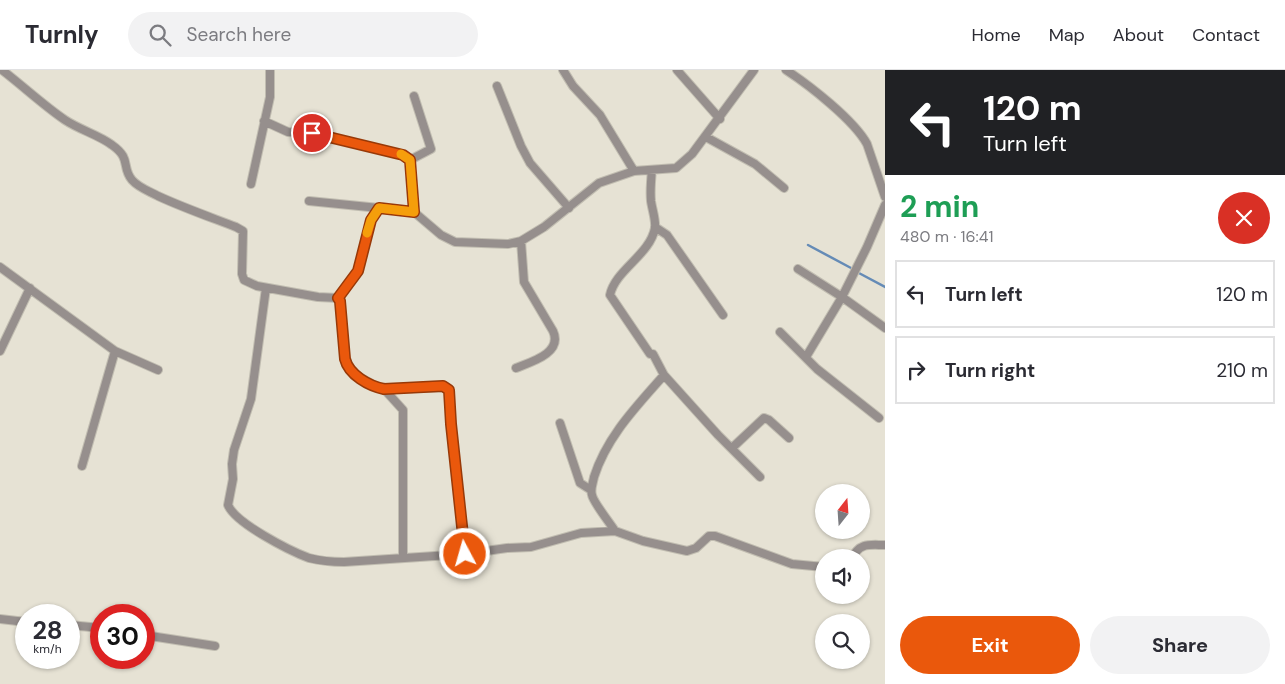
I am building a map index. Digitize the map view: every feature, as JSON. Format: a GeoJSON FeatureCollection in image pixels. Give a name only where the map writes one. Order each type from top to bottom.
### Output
{"type":"FeatureCollection","features":[{"type":"Feature","properties":{"kind":"street"},"geometry":{"type":"LineString","coordinates":[[2,70],[64,119],[110,143],[122,152],[127,172],[140,187],[186,208],[236,226],[243,231],[242,274],[244,280],[266,288],[318,297],[338,298]]}},
{"type":"Feature","properties":{"kind":"street"},"geometry":{"type":"LineString","coordinates":[[251,184],[270,97],[270,70]]}},
{"type":"Feature","properties":{"kind":"street"},"geometry":{"type":"LineString","coordinates":[[563,70],[573,86],[600,115],[634,170]]}},
{"type":"Feature","properties":{"kind":"street"},"geometry":{"type":"LineString","coordinates":[[677,70],[720,119]]}},
{"type":"Feature","properties":{"kind":"street"},"geometry":{"type":"LineString","coordinates":[[309,201],[414,212],[441,235],[455,242],[508,244],[520,241],[544,227],[599,183],[634,170],[676,168],[692,154],[706,137],[754,70]]}},
{"type":"Feature","properties":{"kind":"street"},"geometry":{"type":"LineString","coordinates":[[786,70],[801,80],[847,119],[862,136],[867,144],[885,197]]}},
{"type":"Feature","properties":{"kind":"street"},"geometry":{"type":"LineString","coordinates":[[497,86],[520,146],[530,164],[569,208]]}},
{"type":"Feature","properties":{"kind":"street"},"geometry":{"type":"LineString","coordinates":[[410,160],[431,149],[414,96]]}},
{"type":"Feature","properties":{"kind":"street"},"geometry":{"type":"LineString","coordinates":[[264,121],[288,132],[320,135],[403,155],[410,160]]}},
{"type":"Feature","properties":{"kind":"street"},"geometry":{"type":"LineString","coordinates":[[706,137],[755,164],[784,188]]}},
{"type":"Feature","properties":{"kind":"street"},"geometry":{"type":"LineString","coordinates":[[410,160],[414,212]]}},
{"type":"Feature","properties":{"kind":"street"},"geometry":{"type":"LineString","coordinates":[[652,170],[651,199],[655,227],[648,246],[617,281],[610,296],[650,354],[652,354],[664,375],[698,414],[760,477]]}},
{"type":"Feature","properties":{"kind":"street"},"geometry":{"type":"LineString","coordinates":[[806,357],[842,297],[885,205]]}},
{"type":"Feature","properties":{"kind":"street"},"geometry":{"type":"LineString","coordinates":[[338,298],[358,271],[371,220],[379,208]]}},
{"type":"Feature","properties":{"kind":"street"},"geometry":{"type":"LineString","coordinates":[[655,227],[667,235],[723,315]]}},
{"type":"Feature","properties":{"kind":"street"},"geometry":{"type":"LineString","coordinates":[[516,368],[543,357],[549,352],[555,340],[553,331],[524,282],[520,241]]}},
{"type":"Feature","properties":{"kind":"street"},"geometry":{"type":"LineString","coordinates":[[0,268],[115,351],[158,370]]}},
{"type":"Feature","properties":{"kind":"street"},"geometry":{"type":"LineString","coordinates":[[798,269],[842,297],[885,328]]}},
{"type":"Feature","properties":{"kind":"street"},"geometry":{"type":"LineString","coordinates":[[0,351],[30,288]]}},
{"type":"Feature","properties":{"kind":"street"},"geometry":{"type":"LineString","coordinates":[[266,288],[250,399],[234,450],[232,464],[233,479],[229,498],[230,509],[239,518],[265,536],[308,557],[324,562],[465,554],[507,548],[532,547],[581,533],[615,531],[643,541],[687,550],[696,548],[709,536],[715,536],[792,564],[815,565]]}},
{"type":"Feature","properties":{"kind":"street"},"geometry":{"type":"LineString","coordinates":[[338,298],[340,301],[347,364],[354,374],[374,386],[384,389],[443,386],[449,390],[465,554]]}},
{"type":"Feature","properties":{"kind":"street"},"geometry":{"type":"LineString","coordinates":[[780,332],[817,369],[879,418]]}},
{"type":"Feature","properties":{"kind":"street"},"geometry":{"type":"LineString","coordinates":[[82,466],[115,351]]}},
{"type":"Feature","properties":{"kind":"street"},"geometry":{"type":"LineString","coordinates":[[615,531],[594,500],[591,490],[598,464],[605,450],[630,414],[664,375]]}},
{"type":"Feature","properties":{"kind":"street"},"geometry":{"type":"LineString","coordinates":[[384,389],[403,410],[403,557]]}},
{"type":"Feature","properties":{"kind":"street"},"geometry":{"type":"LineString","coordinates":[[732,448],[765,418],[789,438]]}},
{"type":"Feature","properties":{"kind":"street"},"geometry":{"type":"LineString","coordinates":[[560,423],[580,483],[591,490]]}},
{"type":"Feature","properties":{"kind":"street"},"geometry":{"type":"LineString","coordinates":[[856,549],[862,546],[885,546]]}},
{"type":"Feature","properties":{"kind":"street"},"geometry":{"type":"LineString","coordinates":[[0,619],[15,621]]}},
{"type":"Feature","properties":{"kind":"street"},"geometry":{"type":"LineString","coordinates":[[155,637],[215,646]]}},
{"type":"Feature","properties":{"kind":"waterway"},"geometry":{"type":"LineString","coordinates":[[808,245],[851,268]]}},
{"type":"Feature","properties":{"kind":"waterway"},"geometry":{"type":"LineString","coordinates":[[857,272],[885,287]]}},
{"type":"Feature","properties":{"kind":"slow traffic"},"geometry":{"type":"LineString","coordinates":[[367,233],[371,220],[379,208],[414,212],[410,160],[401,154]]}},
{"type":"Feature","properties":{"kind":"route"},"geometry":{"type":"LineString","coordinates":[[312,133],[403,155],[410,160],[414,212],[379,208],[371,220],[358,271],[338,298],[340,301],[345,359],[354,374],[379,388],[443,386],[449,390],[465,554]]}}]}
